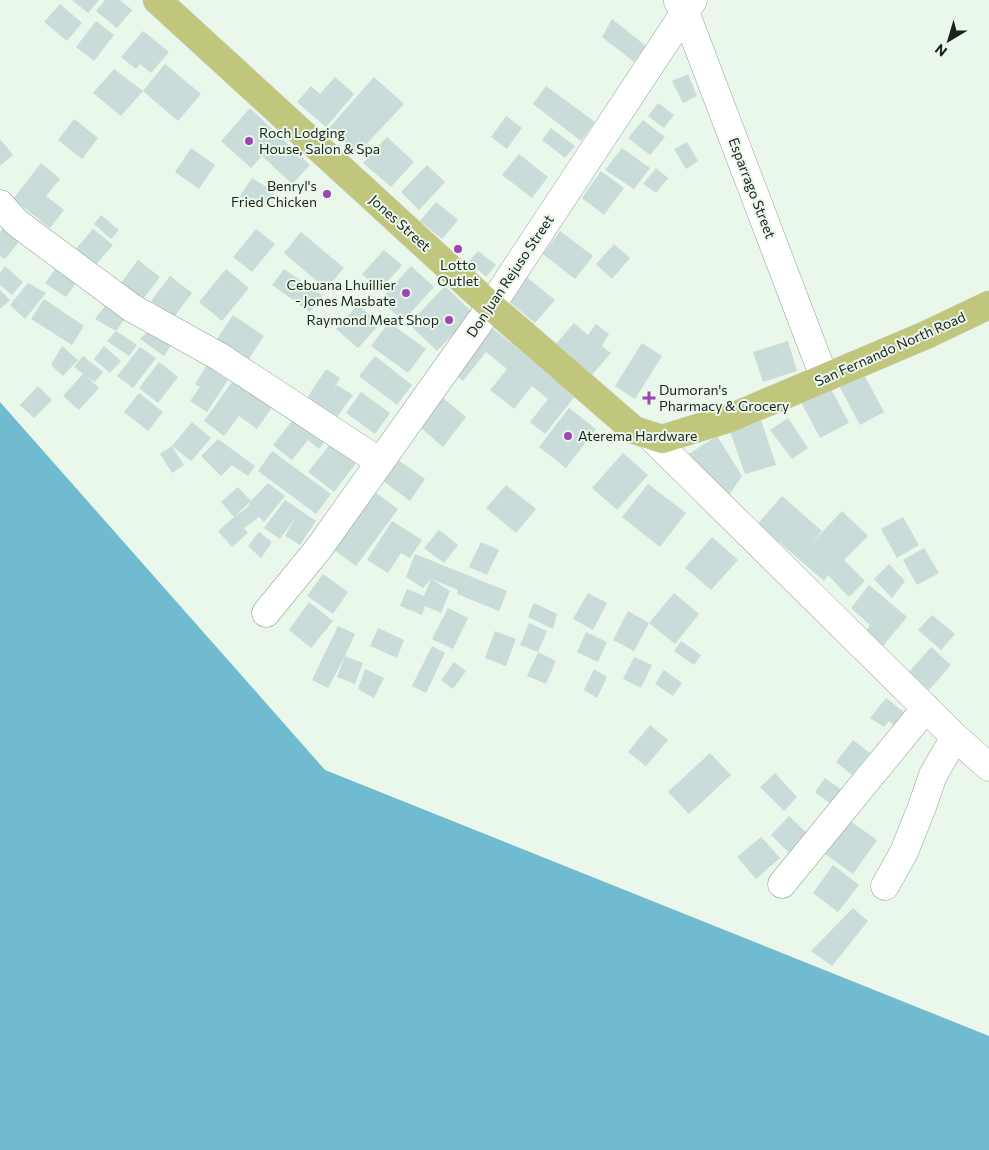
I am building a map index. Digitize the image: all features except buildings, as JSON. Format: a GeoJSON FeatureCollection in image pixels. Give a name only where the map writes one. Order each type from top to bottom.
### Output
{"type":"FeatureCollection","features":[{"type":"Feature","properties":{"kind":"main road","name":"Jones Street"},"geometry":{"type":"LineString","coordinates":[[157,0],[492,306],[634,430],[650,436]]}},
{"type":"Feature","properties":{"kind":"main road","name":"San Fernando North Road"},"geometry":{"type":"LineString","coordinates":[[650,436],[662,439],[730,418],[926,335],[989,305]]}},
{"type":"Feature","properties":{"kind":"street","name":"Don Juan Rejuso Street"},"geometry":{"type":"LineString","coordinates":[[266,613],[319,548],[492,306],[685,4]]}},
{"type":"Feature","properties":{"kind":"street","name":"Esparrago Street"},"geometry":{"type":"LineString","coordinates":[[685,4],[824,377]]}},
{"type":"Feature","properties":{"kind":"street"},"geometry":{"type":"LineString","coordinates":[[0,204],[17,222],[132,308],[220,357],[380,462]]}},
{"type":"Feature","properties":{"kind":"street"},"geometry":{"type":"LineString","coordinates":[[650,436],[955,737],[989,767]]}},
{"type":"Feature","properties":{"kind":"street"},"geometry":{"type":"LineString","coordinates":[[782,884],[926,708]]}},
{"type":"Feature","properties":{"kind":"street"},"geometry":{"type":"LineString","coordinates":[[885,886],[904,852],[933,775],[955,737]]}},
{"type":"Feature","properties":{"kind":"water"},"geometry":{"type":"Polygon","coordinates":[[[0,402],[325,770],[989,1036],[989,1150],[0,1150],[0,402]]]}},
{"type":"Feature","properties":{"kind":"place","name":"Roch Lodging House, Salon & Spa"},"geometry":{"type":"Point","coordinates":[249,141]}},
{"type":"Feature","properties":{"kind":"place","name":"Benryl's Fried Chicken"},"geometry":{"type":"Point","coordinates":[327,194]}},
{"type":"Feature","properties":{"kind":"place","name":"Lotto Outlet"},"geometry":{"type":"Point","coordinates":[458,249]}},
{"type":"Feature","properties":{"kind":"place","name":"Cebuana Lhuillier - Jones Masbate"},"geometry":{"type":"Point","coordinates":[406,293]}},
{"type":"Feature","properties":{"kind":"place","name":"Raymond Meat Shop"},"geometry":{"type":"Point","coordinates":[449,320]}},
{"type":"Feature","properties":{"kind":"place","name":"Dumoran's Pharmacy & Grocery"},"geometry":{"type":"Point","coordinates":[649,398]}},
{"type":"Feature","properties":{"kind":"place","name":"Aterema Hardware"},"geometry":{"type":"Point","coordinates":[568,436]}}]}
